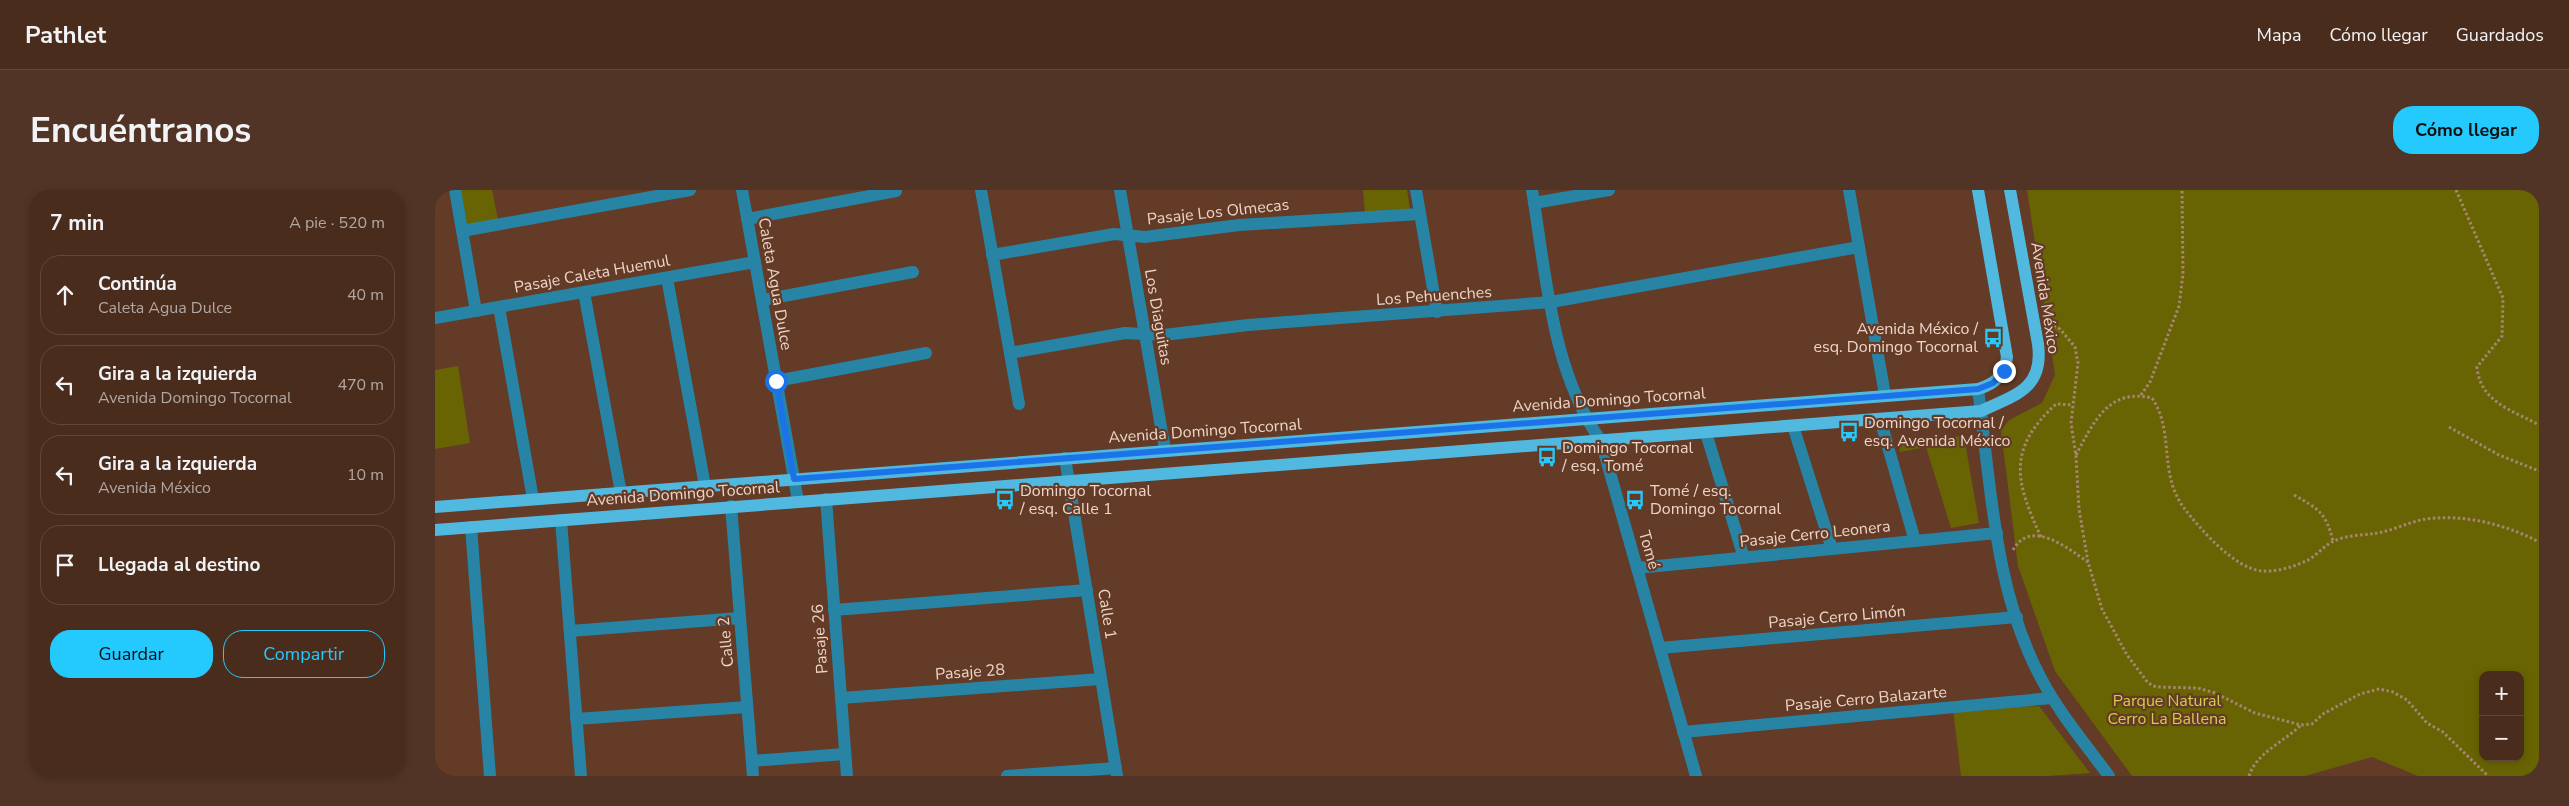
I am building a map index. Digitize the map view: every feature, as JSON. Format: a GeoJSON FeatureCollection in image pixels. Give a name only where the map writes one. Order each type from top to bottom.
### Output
{"type":"FeatureCollection","features":[{"type":"Feature","properties":{"kind":"main road"},"geometry":{"type":"LineString","coordinates":[[1978,389],[1993,383],[2000,377],[2007,357],[1979,190]]}},
{"type":"Feature","properties":{"kind":"main road","name":"Avenida México"},"geometry":{"type":"LineString","coordinates":[[1981,411],[2019,393],[2035,376],[2039,368],[2039,352],[2034,321],[2010,190]]}},
{"type":"Feature","properties":{"kind":"main road","name":"Avenida Domingo Tocornal"},"geometry":{"type":"LineString","coordinates":[[435,507],[1978,389]]}},
{"type":"Feature","properties":{"kind":"main road","name":"Avenida Domingo Tocornal"},"geometry":{"type":"LineString","coordinates":[[435,530],[1981,411]]}},
{"type":"Feature","properties":{"kind":"street"},"geometry":{"type":"LineString","coordinates":[[455,190],[476,311]]}},
{"type":"Feature","properties":{"kind":"street"},"geometry":{"type":"LineString","coordinates":[[462,231],[690,190]]}},
{"type":"Feature","properties":{"kind":"street","name":"Caleta Agua Dulce"},"geometry":{"type":"LineString","coordinates":[[742,190],[798,501]]}},
{"type":"Feature","properties":{"kind":"street"},"geometry":{"type":"LineString","coordinates":[[981,190],[1019,404]]}},
{"type":"Feature","properties":{"kind":"street","name":"Los Diaguitas"},"geometry":{"type":"LineString","coordinates":[[1120,190],[1165,450]]}},
{"type":"Feature","properties":{"kind":"street"},"geometry":{"type":"LineString","coordinates":[[1415,190],[1437,312]]}},
{"type":"Feature","properties":{"kind":"street","name":"Tomé"},"geometry":{"type":"LineString","coordinates":[[1532,190],[1551,302],[1567,368],[1585,418],[1601,441],[1696,776]]}},
{"type":"Feature","properties":{"kind":"street"},"geometry":{"type":"LineString","coordinates":[[1534,203],[1609,190]]}},
{"type":"Feature","properties":{"kind":"street"},"geometry":{"type":"LineString","coordinates":[[1849,190],[1885,396]]}},
{"type":"Feature","properties":{"kind":"street"},"geometry":{"type":"LineString","coordinates":[[747,219],[896,192]]}},
{"type":"Feature","properties":{"kind":"street","name":"Pasaje Los Olmecas"},"geometry":{"type":"LineString","coordinates":[[992,255],[1114,234],[1145,237],[1239,225],[1420,214]]}},
{"type":"Feature","properties":{"kind":"street","name":"Los Pehuenches"},"geometry":{"type":"LineString","coordinates":[[1010,353],[1125,333],[1164,335],[1248,325],[1551,302],[1859,247]]}},
{"type":"Feature","properties":{"kind":"street","name":"Pasaje Caleta Huemul"},"geometry":{"type":"LineString","coordinates":[[435,318],[755,262]]}},
{"type":"Feature","properties":{"kind":"street"},"geometry":{"type":"LineString","coordinates":[[762,300],[913,272]]}},
{"type":"Feature","properties":{"kind":"street"},"geometry":{"type":"LineString","coordinates":[[667,278],[705,486]]}},
{"type":"Feature","properties":{"kind":"street"},"geometry":{"type":"LineString","coordinates":[[584,292],[621,492]]}},
{"type":"Feature","properties":{"kind":"street"},"geometry":{"type":"LineString","coordinates":[[499,307],[533,499]]}},
{"type":"Feature","properties":{"kind":"street"},"geometry":{"type":"LineString","coordinates":[[776,381],[926,353]]}},
{"type":"Feature","properties":{"kind":"street"},"geometry":{"type":"LineString","coordinates":[[1978,389],[1997,533],[2017,617],[2031,659],[2053,698],[2109,776]]}},
{"type":"Feature","properties":{"kind":"street"},"geometry":{"type":"LineString","coordinates":[[1880,419],[1915,541]]}},
{"type":"Feature","properties":{"kind":"street"},"geometry":{"type":"LineString","coordinates":[[1793,426],[1832,549]]}},
{"type":"Feature","properties":{"kind":"street"},"geometry":{"type":"LineString","coordinates":[[1706,433],[1744,558]]}},
{"type":"Feature","properties":{"kind":"street","name":"Calle 1"},"geometry":{"type":"LineString","coordinates":[[1065,458],[1117,772]]}},
{"type":"Feature","properties":{"kind":"street","name":"Pasaje 26"},"geometry":{"type":"LineString","coordinates":[[826,499],[847,776]]}},
{"type":"Feature","properties":{"kind":"street","name":"Calle 2"},"geometry":{"type":"LineString","coordinates":[[731,506],[753,776]]}},
{"type":"Feature","properties":{"kind":"street"},"geometry":{"type":"LineString","coordinates":[[561,520],[581,776],[572,776]]}},
{"type":"Feature","properties":{"kind":"street"},"geometry":{"type":"LineString","coordinates":[[471,527],[489,776]]}},
{"type":"Feature","properties":{"kind":"street","name":"Pasaje Cerro Leonera"},"geometry":{"type":"LineString","coordinates":[[1637,568],[1997,533]]}},
{"type":"Feature","properties":{"kind":"street"},"geometry":{"type":"LineString","coordinates":[[834,610],[1087,590]]}},
{"type":"Feature","properties":{"kind":"street","name":"Pasaje Cerro Limón"},"geometry":{"type":"LineString","coordinates":[[1660,648],[2017,617]]}},
{"type":"Feature","properties":{"kind":"street"},"geometry":{"type":"LineString","coordinates":[[569,631],[740,618]]}},
{"type":"Feature","properties":{"kind":"street","name":"Pasaje 28"},"geometry":{"type":"LineString","coordinates":[[841,698],[1101,679]]}},
{"type":"Feature","properties":{"kind":"street","name":"Pasaje Cerro Balazarte"},"geometry":{"type":"LineString","coordinates":[[1683,732],[2053,698]]}},
{"type":"Feature","properties":{"kind":"street"},"geometry":{"type":"LineString","coordinates":[[576,719],[747,707]]}},
{"type":"Feature","properties":{"kind":"street"},"geometry":{"type":"LineString","coordinates":[[751,761],[845,754]]}},
{"type":"Feature","properties":{"kind":"street"},"geometry":{"type":"LineString","coordinates":[[1007,776],[1117,772]]}},
{"type":"Feature","properties":{"kind":"path"},"geometry":{"type":"LineString","coordinates":[[2141,396],[2150,382],[2179,306],[2183,274],[2182,190]]}},
{"type":"Feature","properties":{"kind":"path"},"geometry":{"type":"LineString","coordinates":[[2456,190],[2503,298],[2502,336],[2477,367],[2478,380],[2486,394],[2498,405],[2539,424]]}},
{"type":"Feature","properties":{"kind":"path"},"geometry":{"type":"LineString","coordinates":[[2034,321],[2043,321],[2060,329],[2075,347],[2078,364],[2077,390],[2071,423],[2076,456],[2079,508],[2088,562],[2101,609],[2127,655],[2147,682],[2156,687],[2198,688],[2255,713],[2301,725],[2312,724],[2323,714],[2360,694],[2379,689],[2393,692],[2407,700],[2427,723],[2443,732],[2488,776]]}},
{"type":"Feature","properties":{"kind":"path"},"geometry":{"type":"LineString","coordinates":[[2076,456],[2088,433],[2105,410],[2120,398],[2141,396],[2153,398],[2161,410],[2165,429],[2169,480],[2174,493],[2204,531],[2245,566],[2261,571],[2279,570],[2308,560],[2333,541],[2380,533],[2427,519],[2474,520],[2500,525],[2539,542]]}},
{"type":"Feature","properties":{"kind":"path"},"geometry":{"type":"LineString","coordinates":[[2041,537],[2018,470],[2023,444],[2039,419],[2056,404],[2073,405]]}},
{"type":"Feature","properties":{"kind":"path"},"geometry":{"type":"LineString","coordinates":[[2449,427],[2499,455],[2539,471]]}},
{"type":"Feature","properties":{"kind":"path"},"geometry":{"type":"LineString","coordinates":[[2294,495],[2317,508],[2326,518],[2333,541]]}},
{"type":"Feature","properties":{"kind":"path"},"geometry":{"type":"LineString","coordinates":[[2009,556],[2018,540],[2032,535],[2050,538],[2088,562]]}},
{"type":"Feature","properties":{"kind":"path"},"geometry":{"type":"LineString","coordinates":[[2249,776],[2251,770],[2270,749],[2287,738],[2301,725]]}},
{"type":"Feature","properties":{"kind":"green space"},"geometry":{"type":"Polygon","coordinates":[[[458,190],[492,190],[498,220],[465,226],[458,190]]]}},
{"type":"Feature","properties":{"kind":"green space"},"geometry":{"type":"Polygon","coordinates":[[[1363,190],[1407,190],[1410,209],[1365,212],[1363,190]]]}},
{"type":"Feature","properties":{"kind":"green space","name":"Parque Natural Cerro La Ballena"},"geometry":{"type":"Polygon","coordinates":[[[2027,190],[2539,190],[2539,776],[2418,776],[2372,757],[2305,776],[2132,776],[2055,671],[2018,566],[2001,431],[2009,420],[2042,403],[2055,375],[2027,190]]]}},
{"type":"Feature","properties":{"kind":"green space"},"geometry":{"type":"Polygon","coordinates":[[[458,366],[470,443],[435,449],[435,370],[458,366]]]}},
{"type":"Feature","properties":{"kind":"green space"},"geometry":{"type":"Polygon","coordinates":[[[1964,436],[1979,523],[1951,528],[1926,447],[1900,452],[1899,441],[1964,436]]]}},
{"type":"Feature","properties":{"kind":"green space"},"geometry":{"type":"Polygon","coordinates":[[[2039,706],[2090,773],[2047,776],[1961,776],[1953,709],[2039,706]]]}},
{"type":"Feature","properties":{"kind":"place","name":"Avenida México / esq. Domingo Tocornal"},"geometry":{"type":"Point","coordinates":[1993,338]}},
{"type":"Feature","properties":{"kind":"place","name":"Domingo Tocornal / esq. Avenida México"},"geometry":{"type":"Point","coordinates":[1849,432]}},
{"type":"Feature","properties":{"kind":"place","name":"Domingo Tocornal / esq. Tomé"},"geometry":{"type":"Point","coordinates":[1547,457]}},
{"type":"Feature","properties":{"kind":"place","name":"Domingo Tocornal / esq. Calle 1"},"geometry":{"type":"Point","coordinates":[1005,500]}},
{"type":"Feature","properties":{"kind":"place","name":"Tomé / esq. Domingo Tocornal"},"geometry":{"type":"Point","coordinates":[1635,500]}},
{"type":"Feature","properties":{"kind":"route"},"geometry":{"type":"LineString","coordinates":[[776,381],[794,479],[1978,389],[1993,383],[2004,371]]}}]}
